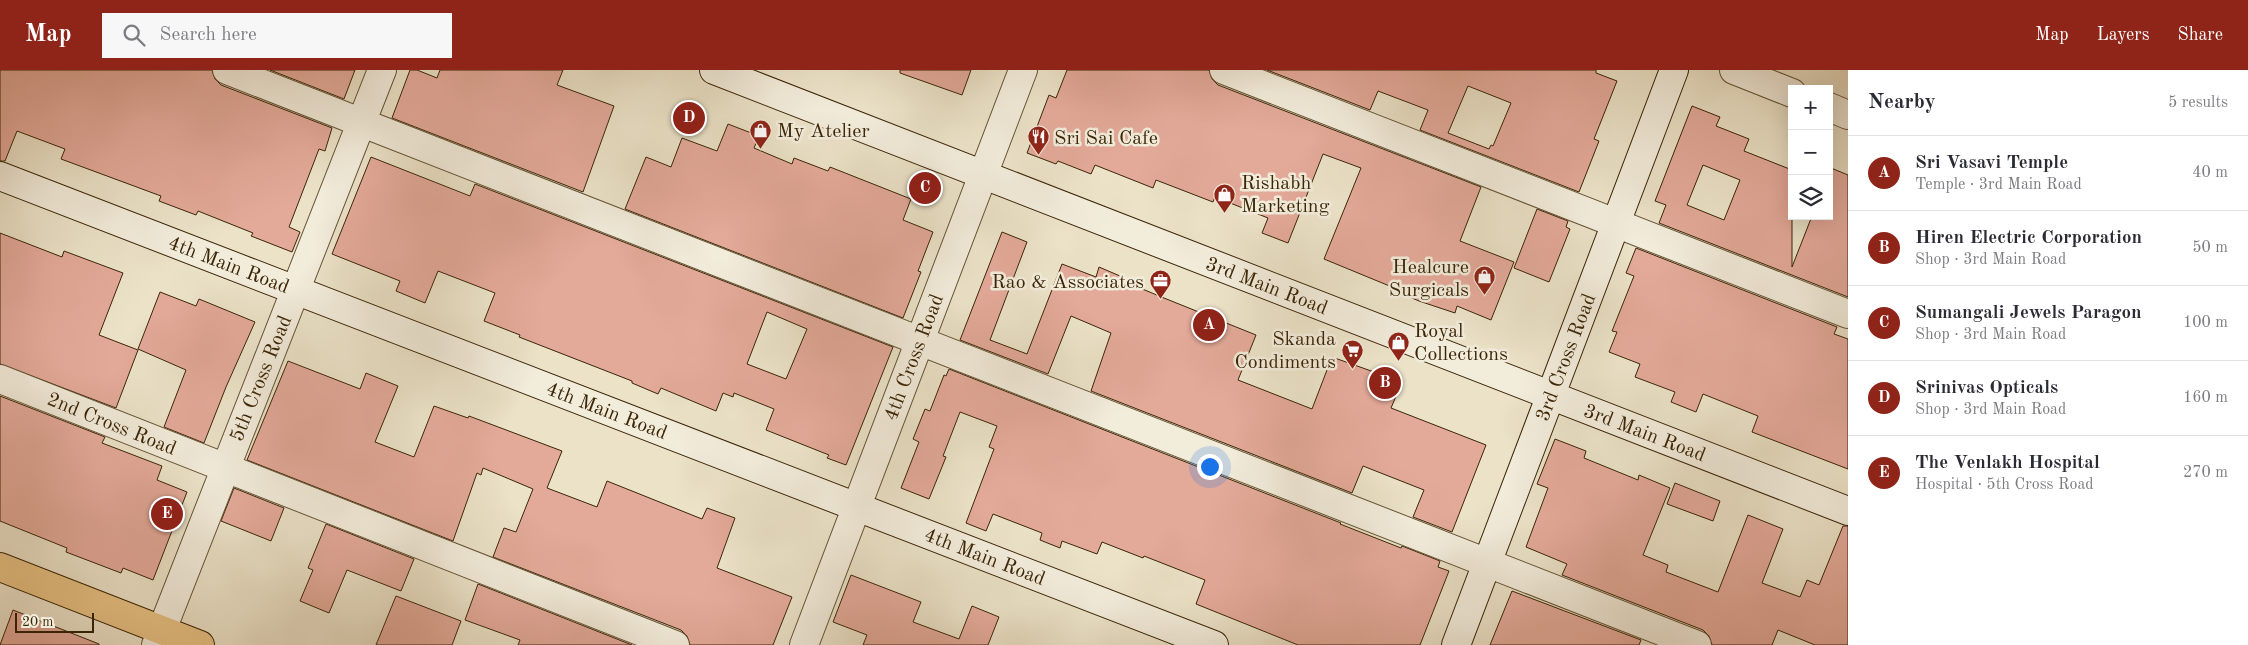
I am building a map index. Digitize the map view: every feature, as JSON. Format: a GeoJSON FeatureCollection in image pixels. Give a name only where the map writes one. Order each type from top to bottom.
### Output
{"type":"FeatureCollection","features":[{"type":"Feature","properties":{"kind":"main road"},"geometry":{"type":"LineString","coordinates":[[0,567],[159,638],[200,645]]}},
{"type":"Feature","properties":{"kind":"street"},"geometry":{"type":"LineString","coordinates":[[227,70],[1697,645]]}},
{"type":"Feature","properties":{"kind":"street","name":"5th Cross Road"},"geometry":{"type":"LineString","coordinates":[[159,638],[224,468],[382,70]]}},
{"type":"Feature","properties":{"kind":"street","name":"3rd Main Road"},"geometry":{"type":"LineString","coordinates":[[714,70],[1848,511]]}},
{"type":"Feature","properties":{"kind":"street","name":"4th Cross Road"},"geometry":{"type":"LineString","coordinates":[[804,645],[1023,70]]}},
{"type":"Feature","properties":{"kind":"street"},"geometry":{"type":"LineString","coordinates":[[1224,70],[1848,314]]}},
{"type":"Feature","properties":{"kind":"street","name":"3rd Cross Road"},"geometry":{"type":"LineString","coordinates":[[1456,645],[1674,70]]}},
{"type":"Feature","properties":{"kind":"street"},"geometry":{"type":"LineString","coordinates":[[1734,70],[1788,91]]}},
{"type":"Feature","properties":{"kind":"street"},"geometry":{"type":"LineString","coordinates":[[1833,109],[1848,115]]}},
{"type":"Feature","properties":{"kind":"street","name":"4th Main Road"},"geometry":{"type":"LineString","coordinates":[[0,176],[1214,645]]}},
{"type":"Feature","properties":{"kind":"street","name":"2nd Cross Road"},"geometry":{"type":"LineString","coordinates":[[0,379],[675,645]]}},
{"type":"Feature","properties":{"kind":"building"},"geometry":{"type":"Polygon","coordinates":[[[0,70],[212,70],[215,79],[221,85],[332,128],[325,151],[319,149],[289,227],[300,232],[292,252],[251,236],[253,233],[198,211],[196,215],[159,201],[161,196],[61,159],[65,149],[17,131],[5,161],[0,161],[0,70]]]}},
{"type":"Feature","properties":{"kind":"building"},"geometry":{"type":"Polygon","coordinates":[[[270,70],[355,70],[344,99],[270,70]]]}},
{"type":"Feature","properties":{"kind":"building"},"geometry":{"type":"Polygon","coordinates":[[[410,70],[417,70],[437,78],[440,70],[563,70],[557,85],[614,106],[583,192],[392,118],[410,70]]]}},
{"type":"Feature","properties":{"kind":"building"},"geometry":{"type":"Polygon","coordinates":[[[900,70],[971,70],[962,95],[900,73],[900,70]]]}},
{"type":"Feature","properties":{"kind":"building"},"geometry":{"type":"Polygon","coordinates":[[[1067,70],[1209,70],[1212,79],[1218,85],[1481,187],[1460,241],[1514,262],[1491,320],[1457,306],[1455,313],[1419,301],[1391,289],[1392,287],[1324,259],[1361,168],[1323,154],[1288,243],[1262,233],[1268,218],[1215,197],[1213,202],[1156,180],[1153,188],[1095,165],[1091,174],[1058,161],[1056,164],[1027,153],[1049,95],[1056,98],[1067,70]]]}},
{"type":"Feature","properties":{"kind":"building"},"geometry":{"type":"Polygon","coordinates":[[[1267,70],[1596,70],[1596,73],[1617,81],[1594,139],[1599,141],[1579,192],[1420,130],[1428,110],[1378,91],[1370,110],[1267,70]],[[1468,86],[1448,133],[1489,149],[1491,145],[1493,146],[1511,103],[1468,86]]]}},
{"type":"Feature","properties":{"kind":"building"},"geometry":{"type":"Polygon","coordinates":[[[1692,106],[1720,117],[1716,126],[1749,139],[1744,151],[1788,168],[1788,220],[1792,220],[1792,267],[1810,220],[1833,220],[1833,169],[1848,175],[1848,297],[1659,223],[1666,205],[1655,201],[1692,106]],[[1703,165],[1687,205],[1724,220],[1740,180],[1703,165]]]}},
{"type":"Feature","properties":{"kind":"building"},"geometry":{"type":"Polygon","coordinates":[[[728,124],[759,136],[754,148],[792,164],[794,158],[828,171],[830,167],[911,199],[903,220],[933,232],[918,271],[921,272],[903,318],[625,209],[646,157],[671,167],[682,138],[717,151],[728,124]]]}},
{"type":"Feature","properties":{"kind":"building"},"geometry":{"type":"Polygon","coordinates":[[[371,157],[470,196],[475,184],[893,347],[846,465],[827,458],[829,455],[766,430],[774,409],[734,393],[733,397],[723,393],[716,411],[661,388],[658,394],[632,383],[632,381],[519,337],[520,335],[484,321],[495,293],[438,271],[425,303],[396,291],[400,281],[332,254],[371,157]],[[767,312],[747,364],[786,379],[807,329],[767,312]]]}},
{"type":"Feature","properties":{"kind":"building"},"geometry":{"type":"Polygon","coordinates":[[[1537,209],[1568,221],[1566,227],[1570,229],[1549,282],[1514,268],[1537,209]]]}},
{"type":"Feature","properties":{"kind":"building"},"geometry":{"type":"Polygon","coordinates":[[[1002,232],[1027,242],[990,340],[1027,354],[1062,264],[1096,277],[1099,267],[1141,285],[1140,288],[1256,335],[1238,380],[1312,409],[1332,357],[1402,382],[1391,408],[1486,445],[1452,532],[1413,517],[1424,490],[1363,466],[1352,493],[1091,391],[1111,333],[1071,316],[1048,374],[960,340],[1002,232]]]}},
{"type":"Feature","properties":{"kind":"building"},"geometry":{"type":"Polygon","coordinates":[[[0,233],[62,257],[64,251],[123,273],[99,335],[138,350],[116,408],[0,364],[0,233]]]}},
{"type":"Feature","properties":{"kind":"building"},"geometry":{"type":"Polygon","coordinates":[[[1636,248],[1837,327],[1834,334],[1848,339],[1848,469],[1752,432],[1758,416],[1703,394],[1696,412],[1671,402],[1675,392],[1635,377],[1640,364],[1609,352],[1617,332],[1612,331],[1634,276],[1626,273],[1636,248]]]}},
{"type":"Feature","properties":{"kind":"building"},"geometry":{"type":"Polygon","coordinates":[[[160,292],[196,306],[199,299],[255,322],[204,443],[164,427],[186,370],[138,349],[160,292]]]}},
{"type":"Feature","properties":{"kind":"building"},"geometry":{"type":"Polygon","coordinates":[[[288,361],[360,389],[366,373],[398,386],[375,442],[414,457],[434,406],[468,418],[469,416],[562,451],[547,488],[597,507],[607,481],[702,519],[707,508],[735,518],[717,568],[792,597],[773,645],[690,645],[687,636],[681,630],[493,557],[504,528],[516,532],[533,489],[483,468],[481,475],[477,473],[453,541],[247,460],[288,361]]]}},
{"type":"Feature","properties":{"kind":"building"},"geometry":{"type":"Polygon","coordinates":[[[949,369],[1401,548],[1402,546],[1440,561],[1438,567],[1449,571],[1420,645],[1298,645],[1196,604],[1205,580],[1144,556],[1143,558],[1102,542],[1097,554],[1062,541],[1060,548],[1040,540],[1042,533],[993,514],[986,531],[966,523],[994,449],[989,447],[997,426],[960,412],[943,456],[946,457],[929,499],[901,488],[919,442],[913,439],[925,409],[930,411],[944,375],[946,376],[949,369]]]}},
{"type":"Feature","properties":{"kind":"building"},"geometry":{"type":"Polygon","coordinates":[[[0,396],[105,437],[102,443],[162,466],[157,480],[187,492],[153,580],[123,568],[121,573],[66,552],[67,548],[0,521],[0,396]]]}},
{"type":"Feature","properties":{"kind":"building"},"geometry":{"type":"Polygon","coordinates":[[[1555,439],[1586,451],[1584,458],[1638,480],[1639,475],[1670,488],[1643,555],[1668,565],[1666,572],[1718,592],[1748,515],[1783,529],[1762,583],[1800,597],[1807,580],[1819,585],[1843,526],[1848,526],[1848,645],[1815,645],[1778,630],[1772,645],[1712,645],[1709,636],[1703,630],[1562,575],[1567,564],[1526,547],[1548,488],[1537,484],[1555,439]]]}},
{"type":"Feature","properties":{"kind":"building"},"geometry":{"type":"Polygon","coordinates":[[[1675,483],[1720,501],[1713,521],[1667,504],[1675,483]]]}},
{"type":"Feature","properties":{"kind":"building"},"geometry":{"type":"Polygon","coordinates":[[[234,488],[284,508],[271,541],[221,521],[234,488]]]}},
{"type":"Feature","properties":{"kind":"building"},"geometry":{"type":"Polygon","coordinates":[[[326,524],[414,559],[401,591],[347,570],[329,613],[300,601],[313,570],[308,568],[326,524]]]}},
{"type":"Feature","properties":{"kind":"building"},"geometry":{"type":"Polygon","coordinates":[[[851,575],[921,602],[913,622],[959,639],[972,606],[999,617],[988,645],[863,645],[867,635],[833,622],[851,575]]]}},
{"type":"Feature","properties":{"kind":"building"},"geometry":{"type":"Polygon","coordinates":[[[478,584],[632,645],[518,645],[520,640],[465,620],[478,584]]]}},
{"type":"Feature","properties":{"kind":"building"},"geometry":{"type":"Polygon","coordinates":[[[1512,591],[1641,640],[1639,645],[1490,645],[1512,591]]]}},
{"type":"Feature","properties":{"kind":"building"},"geometry":{"type":"Polygon","coordinates":[[[396,596],[461,621],[452,645],[376,645],[396,596]]]}},
{"type":"Feature","properties":{"kind":"building"},"geometry":{"type":"Polygon","coordinates":[[[13,610],[99,644],[99,645],[0,645],[13,610]]]}},
{"type":"Feature","properties":{"kind":"place","name":"Srinivas Opticals"},"geometry":{"type":"Point","coordinates":[689,118]}},
{"type":"Feature","properties":{"kind":"place","name":"My Atelier"},"geometry":{"type":"Point","coordinates":[761,149]}},
{"type":"Feature","properties":{"kind":"place","name":"Sri Sai Cafe"},"geometry":{"type":"Point","coordinates":[1038,156]}},
{"type":"Feature","properties":{"kind":"place","name":"Sumangali Jewels Paragon"},"geometry":{"type":"Point","coordinates":[925,188]}},
{"type":"Feature","properties":{"kind":"place","name":"Rishabh Marketing"},"geometry":{"type":"Point","coordinates":[1225,213]}},
{"type":"Feature","properties":{"kind":"place","name":"Healcure Surgicals"},"geometry":{"type":"Point","coordinates":[1485,296]}},
{"type":"Feature","properties":{"kind":"place","name":"Rao & Associates"},"geometry":{"type":"Point","coordinates":[1160,300]}},
{"type":"Feature","properties":{"kind":"place","name":"Sri Vasavi Temple"},"geometry":{"type":"Point","coordinates":[1209,325]}},
{"type":"Feature","properties":{"kind":"place","name":"Royal Collections"},"geometry":{"type":"Point","coordinates":[1398,361]}},
{"type":"Feature","properties":{"kind":"place","name":"Skanda Condiments"},"geometry":{"type":"Point","coordinates":[1352,369]}},
{"type":"Feature","properties":{"kind":"place","name":"Hiren Electric Corporation"},"geometry":{"type":"Point","coordinates":[1385,383]}},
{"type":"Feature","properties":{"kind":"place","name":"The Venlakh Hospital"},"geometry":{"type":"Point","coordinates":[167,514]}}]}
